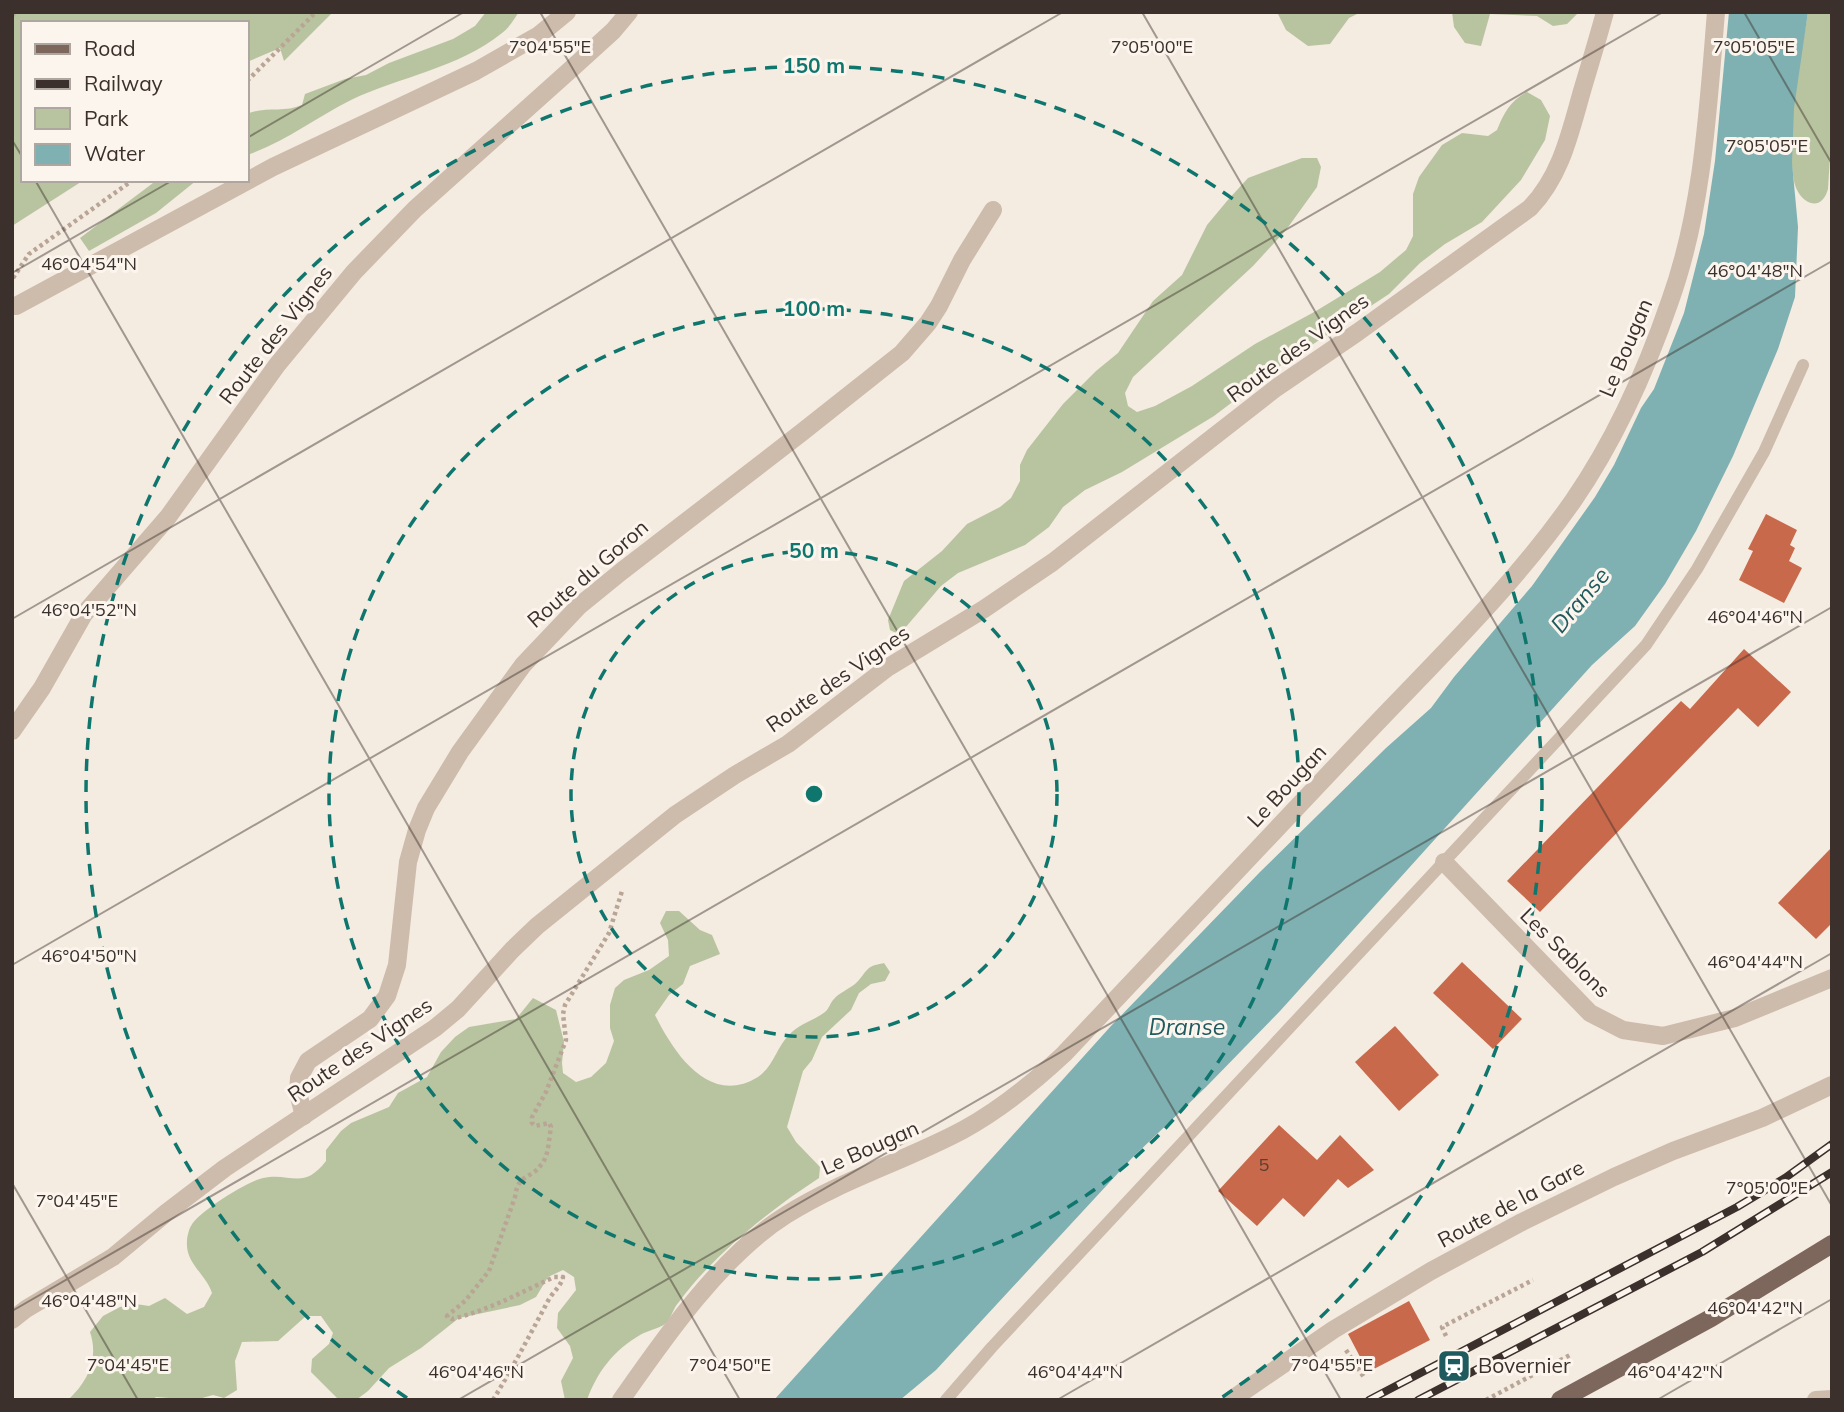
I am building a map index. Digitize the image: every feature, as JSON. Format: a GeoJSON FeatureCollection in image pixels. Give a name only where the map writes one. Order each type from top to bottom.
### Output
{"type":"FeatureCollection","features":[{"type":"Feature","properties":{"kind":"main road"},"geometry":{"type":"LineString","coordinates":[[1560,1400],[1711,1318],[1832,1244]]}},
{"type":"Feature","properties":{"kind":"street"},"geometry":{"type":"LineString","coordinates":[[248,181],[476,71],[539,35],[567,12]]}},
{"type":"Feature","properties":{"kind":"street","name":"Route des Vignes"},"geometry":{"type":"LineString","coordinates":[[12,731],[42,688],[84,614],[168,517],[277,365],[345,282],[415,209],[587,55],[629,12]]}},
{"type":"Feature","properties":{"kind":"street","name":"Route des Vignes"},"geometry":{"type":"LineString","coordinates":[[12,1320],[113,1257],[225,1168],[396,1056],[448,1018],[512,950],[621,856],[696,799],[804,733],[887,668],[984,609],[1053,562],[1276,388],[1359,332],[1530,208],[1544,191],[1559,165],[1605,12]]}},
{"type":"Feature","properties":{"kind":"street","name":"Le Bougan"},"geometry":{"type":"LineString","coordinates":[[621,1400],[724,1268],[762,1232],[823,1194],[962,1130],[998,1109],[1036,1081],[1251,858],[1493,600],[1536,549],[1575,497],[1607,444],[1638,382],[1671,300],[1685,253],[1703,149],[1716,12]]}},
{"type":"Feature","properties":{"kind":"street"},"geometry":{"type":"LineString","coordinates":[[16,306],[245,182]]}},
{"type":"Feature","properties":{"kind":"street","name":"Route du Goron"},"geometry":{"type":"LineString","coordinates":[[304,1116],[298,1093],[299,1078],[308,1061],[370,1019],[387,996],[397,965],[404,887],[417,830],[438,785],[510,682],[551,635],[605,584],[902,353],[939,306],[962,260],[993,210]]}},
{"type":"Feature","properties":{"kind":"street","name":"Les Sablons"},"geometry":{"type":"LineString","coordinates":[[1444,862],[1590,1013],[1622,1030],[1663,1036],[1735,1018],[1832,978]]}},
{"type":"Feature","properties":{"kind":"street","name":"Route de la Gare"},"geometry":{"type":"LineString","coordinates":[[1231,1400],[1333,1330],[1432,1271],[1566,1200],[1673,1151],[1775,1113],[1832,1085]]}},
{"type":"Feature","properties":{"kind":"street"},"geometry":{"type":"LineString","coordinates":[[1816,1400],[1832,1399]]}},
{"type":"Feature","properties":{"kind":"lane"},"geometry":{"type":"LineString","coordinates":[[946,1400],[992,1347],[1646,645],[1698,569],[1763,452],[1803,365]]}},
{"type":"Feature","properties":{"kind":"path"},"geometry":{"type":"LineString","coordinates":[[248,80],[316,12]]}},
{"type":"Feature","properties":{"kind":"path"},"geometry":{"type":"LineString","coordinates":[[12,279],[29,254],[130,182]]}},
{"type":"Feature","properties":{"kind":"path"},"geometry":{"type":"LineString","coordinates":[[493,1400],[563,1277],[554,1277],[496,1306],[452,1319],[447,1316],[465,1301],[489,1271],[516,1186],[522,1178],[541,1165],[547,1152],[551,1127],[549,1123],[535,1126],[532,1123],[533,1117],[546,1092],[566,1040],[563,1014],[565,1005],[609,933],[615,917],[623,886],[624,868],[621,856]]}},
{"type":"Feature","properties":{"kind":"path"},"geometry":{"type":"LineString","coordinates":[[1446,1336],[1442,1327],[1533,1280]]}},
{"type":"Feature","properties":{"kind":"path"},"geometry":{"type":"LineString","coordinates":[[1333,1330],[1364,1379]]}},
{"type":"Feature","properties":{"kind":"path"},"geometry":{"type":"LineString","coordinates":[[1486,1400],[1570,1355]]}},
{"type":"Feature","properties":{"kind":"green space"},"geometry":{"type":"Polygon","coordinates":[[[12,12],[333,12],[284,61],[280,48],[248,62],[248,21],[21,21],[21,182],[81,182],[12,226],[12,12]]]}},
{"type":"Feature","properties":{"kind":"green space"},"geometry":{"type":"Polygon","coordinates":[[[486,12],[519,12],[505,31],[467,55],[351,100],[248,155],[248,114],[302,105],[305,94],[345,79],[366,75],[389,63],[453,39],[475,26],[486,12]]]}},
{"type":"Feature","properties":{"kind":"green space"},"geometry":{"type":"Polygon","coordinates":[[[1277,12],[1361,12],[1349,18],[1330,44],[1308,46],[1286,30],[1277,12]]]}},
{"type":"Feature","properties":{"kind":"green space"},"geometry":{"type":"Polygon","coordinates":[[[1452,12],[1579,12],[1567,24],[1553,26],[1537,16],[1490,14],[1481,46],[1465,43],[1454,27],[1452,12]]]}},
{"type":"Feature","properties":{"kind":"green space"},"geometry":{"type":"Polygon","coordinates":[[[1808,12],[1832,12],[1832,125],[1828,189],[1825,197],[1815,203],[1805,200],[1796,188],[1791,140],[1808,12]]]}},
{"type":"Feature","properties":{"kind":"green space"},"geometry":{"type":"Polygon","coordinates":[[[1527,92],[1541,100],[1550,116],[1545,140],[1521,180],[1482,222],[1445,244],[1420,263],[1389,294],[1280,366],[1214,416],[1122,472],[1085,490],[1063,507],[1049,527],[1025,545],[958,573],[941,586],[905,628],[896,633],[890,630],[888,620],[904,581],[942,551],[967,524],[1000,507],[1011,498],[1020,481],[1020,465],[1027,450],[1063,404],[1118,353],[1153,301],[1182,275],[1207,225],[1248,178],[1302,158],[1317,158],[1321,167],[1317,187],[1286,230],[1253,266],[1133,377],[1125,393],[1128,406],[1137,412],[1155,406],[1192,386],[1255,344],[1380,272],[1406,250],[1413,236],[1413,194],[1419,177],[1442,145],[1462,133],[1488,136],[1497,130],[1512,103],[1527,92]]]}},
{"type":"Feature","properties":{"kind":"green space"},"geometry":{"type":"Polygon","coordinates":[[[154,182],[195,182],[156,213],[89,251],[80,238],[154,182]]]}},
{"type":"Feature","properties":{"kind":"green space"},"geometry":{"type":"Polygon","coordinates":[[[666,911],[679,911],[700,930],[712,935],[720,954],[690,966],[683,984],[669,995],[655,1015],[683,1059],[695,1072],[709,1081],[740,1085],[758,1077],[768,1068],[789,1035],[825,1012],[836,997],[855,984],[869,968],[884,963],[890,972],[885,981],[871,984],[859,993],[851,1010],[822,1037],[812,1060],[803,1071],[787,1127],[796,1142],[820,1167],[819,1178],[781,1204],[726,1250],[693,1284],[666,1323],[640,1335],[614,1355],[601,1371],[587,1400],[565,1400],[561,1381],[573,1358],[570,1346],[557,1328],[558,1313],[576,1290],[574,1277],[563,1270],[548,1277],[536,1297],[520,1305],[459,1318],[421,1348],[389,1368],[356,1400],[337,1398],[311,1372],[312,1359],[329,1344],[333,1333],[321,1316],[306,1316],[278,1341],[242,1342],[235,1361],[237,1390],[224,1398],[213,1395],[195,1400],[156,1397],[152,1400],[68,1400],[90,1369],[93,1351],[90,1332],[103,1316],[120,1307],[136,1304],[149,1306],[165,1298],[187,1314],[204,1307],[212,1293],[187,1249],[189,1231],[195,1220],[224,1198],[256,1180],[273,1177],[303,1178],[318,1170],[326,1161],[326,1150],[341,1131],[351,1123],[389,1107],[398,1093],[427,1077],[441,1052],[469,1027],[516,1019],[533,998],[556,1010],[564,1042],[563,1073],[576,1082],[591,1077],[606,1063],[614,1041],[610,1028],[610,1005],[615,988],[624,980],[649,970],[669,956],[668,940],[660,923],[666,911]]]}},
{"type":"Feature","properties":{"kind":"water","name":"Dranse"},"geometry":{"type":"Polygon","coordinates":[[[1729,12],[1808,12],[1794,108],[1792,163],[1798,227],[1795,297],[1778,349],[1733,456],[1696,531],[1665,584],[1635,626],[1592,665],[1280,1011],[1132,1158],[936,1370],[900,1400],[774,1400],[1111,1026],[1260,872],[1386,748],[1431,708],[1532,586],[1595,497],[1614,465],[1641,408],[1654,389],[1684,313],[1704,234],[1715,161],[1729,12]]]}},
{"type":"Feature","properties":{"kind":"building"},"geometry":{"type":"Polygon","coordinates":[[[1766,514],[1797,530],[1790,545],[1795,548],[1789,561],[1802,568],[1784,603],[1739,580],[1753,551],[1748,549],[1766,514]]]}},
{"type":"Feature","properties":{"kind":"building"},"geometry":{"type":"Polygon","coordinates":[[[1744,649],[1791,692],[1758,727],[1738,708],[1540,912],[1507,881],[1681,701],[1690,709],[1744,649]]]}},
{"type":"Feature","properties":{"kind":"building"},"geometry":{"type":"Polygon","coordinates":[[[1832,847],[1832,923],[1816,939],[1778,903],[1832,847]]]}},
{"type":"Feature","properties":{"kind":"building"},"geometry":{"type":"Polygon","coordinates":[[[1462,962],[1522,1019],[1493,1049],[1433,993],[1462,962]]]}},
{"type":"Feature","properties":{"kind":"building"},"geometry":{"type":"Polygon","coordinates":[[[1395,1026],[1439,1075],[1399,1111],[1355,1062],[1395,1026]]]}},
{"type":"Feature","properties":{"kind":"building"},"geometry":{"type":"Polygon","coordinates":[[[1279,1125],[1317,1160],[1340,1135],[1374,1170],[1348,1188],[1338,1179],[1304,1217],[1283,1198],[1257,1226],[1218,1191],[1279,1125]]]}},
{"type":"Feature","properties":{"kind":"building"},"geometry":{"type":"Polygon","coordinates":[[[1409,1301],[1430,1340],[1368,1372],[1348,1334],[1409,1301]]]}},
{"type":"Feature","properties":{"kind":"railway"},"geometry":{"type":"LineString","coordinates":[[1369,1400],[1737,1207],[1785,1178],[1832,1144]]}},
{"type":"Feature","properties":{"kind":"railway"},"geometry":{"type":"LineString","coordinates":[[1418,1400],[1702,1252],[1832,1172]]}},
{"type":"Feature","properties":{"kind":"place","name":"Bovernier"},"geometry":{"type":"Point","coordinates":[1454,1366]}}]}
